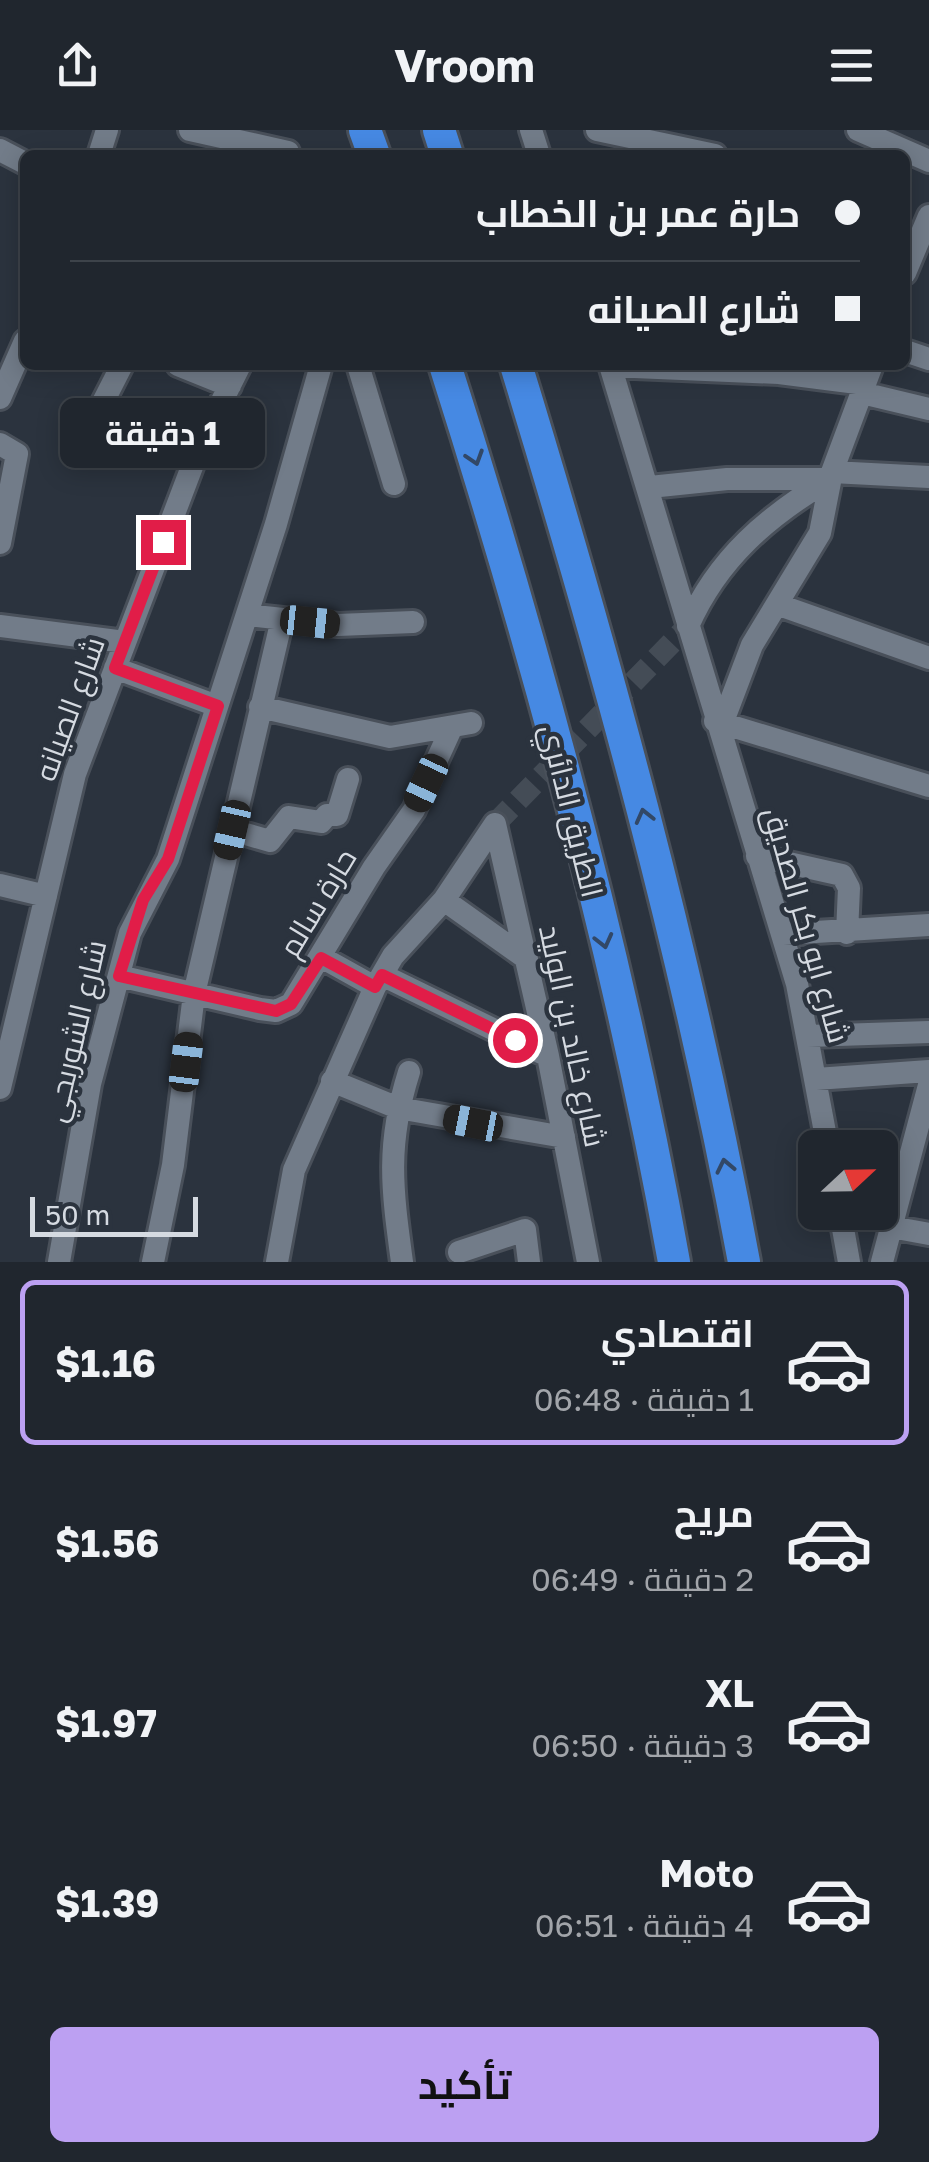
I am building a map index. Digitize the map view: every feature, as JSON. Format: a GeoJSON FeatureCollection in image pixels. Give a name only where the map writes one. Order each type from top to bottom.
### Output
{"type":"FeatureCollection","features":[{"type":"Feature","properties":{"kind":"highway","name":"الطريق الدائري"},"geometry":{"type":"LineString","coordinates":[[447,370],[499,536],[586,868],[627,1030],[674,1262]]}},
{"type":"Feature","properties":{"kind":"highway"},"geometry":{"type":"LineString","coordinates":[[517,370],[643,809],[694,1018],[744,1262]]}},
{"type":"Feature","properties":{"kind":"street"},"geometry":{"type":"LineString","coordinates":[[190,130],[285,146]]}},
{"type":"Feature","properties":{"kind":"street"},"geometry":{"type":"LineString","coordinates":[[602,130],[692,150]]}},
{"type":"Feature","properties":{"kind":"street"},"geometry":{"type":"LineString","coordinates":[[858,130],[904,150]]}},
{"type":"Feature","properties":{"kind":"street"},"geometry":{"type":"LineString","coordinates":[[910,261],[929,216]]}},
{"type":"Feature","properties":{"kind":"street"},"geometry":{"type":"LineString","coordinates":[[0,398],[5,372],[20,349]]}},
{"type":"Feature","properties":{"kind":"street"},"geometry":{"type":"LineString","coordinates":[[76,455],[119,370]]}},
{"type":"Feature","properties":{"kind":"street"},"geometry":{"type":"LineString","coordinates":[[206,370],[235,375]]}},
{"type":"Feature","properties":{"kind":"street","name":"شارع الشوربجي"},"geometry":{"type":"LineString","coordinates":[[60,1262],[90,1084],[119,976],[143,900],[168,859],[320,370]]}},
{"type":"Feature","properties":{"kind":"street"},"geometry":{"type":"LineString","coordinates":[[360,370],[394,484]]}},
{"type":"Feature","properties":{"kind":"street","name":"شارع ابو بكر الصديق"},"geometry":{"type":"LineString","coordinates":[[611,370],[783,934],[808,1036],[825,1130]]}},
{"type":"Feature","properties":{"kind":"street"},"geometry":{"type":"LineString","coordinates":[[722,370],[866,381],[929,410]]}},
{"type":"Feature","properties":{"kind":"street","name":"شارع الصيانه"},"geometry":{"type":"LineString","coordinates":[[0,1088],[12,987],[46,896],[75,774],[200,443],[235,375]]}},
{"type":"Feature","properties":{"kind":"street"},"geometry":{"type":"LineString","coordinates":[[866,381],[831,475],[820,533],[752,645],[719,722],[929,786]]}},
{"type":"Feature","properties":{"kind":"street"},"geometry":{"type":"LineString","coordinates":[[0,444],[18,454],[5,496],[0,543]]}},
{"type":"Feature","properties":{"kind":"street"},"geometry":{"type":"LineString","coordinates":[[688,626],[719,570],[751,534],[831,475]]}},
{"type":"Feature","properties":{"kind":"street"},"geometry":{"type":"LineString","coordinates":[[650,487],[831,475],[929,478]]}},
{"type":"Feature","properties":{"kind":"street"},"geometry":{"type":"LineString","coordinates":[[778,605],[929,658]]}},
{"type":"Feature","properties":{"kind":"street"},"geometry":{"type":"LineString","coordinates":[[246,615],[338,625],[413,622]]}},
{"type":"Feature","properties":{"kind":"street"},"geometry":{"type":"LineString","coordinates":[[153,1262],[173,1166],[194,994],[282,619]]}},
{"type":"Feature","properties":{"kind":"street"},"geometry":{"type":"LineString","coordinates":[[0,626],[125,642]]}},
{"type":"Feature","properties":{"kind":"street"},"geometry":{"type":"LineString","coordinates":[[115,668],[218,706]]}},
{"type":"Feature","properties":{"kind":"street","name":"حارة سالم"},"geometry":{"type":"LineString","coordinates":[[119,976],[276,1011],[291,1004],[374,866],[414,810],[461,726],[390,736],[260,707]]}},
{"type":"Feature","properties":{"kind":"street"},"geometry":{"type":"LineString","coordinates":[[232,830],[270,841],[289,817],[322,822],[328,815],[337,816],[348,779]]}},
{"type":"Feature","properties":{"kind":"street","name":"شارع خالد بن الوليد"},"geometry":{"type":"LineString","coordinates":[[444,900],[495,824],[548,1056],[588,1262]]}},
{"type":"Feature","properties":{"kind":"street"},"geometry":{"type":"LineString","coordinates":[[757,856],[842,876],[849,888],[847,933]]}},
{"type":"Feature","properties":{"kind":"street"},"geometry":{"type":"LineString","coordinates":[[0,885],[46,896]]}},
{"type":"Feature","properties":{"kind":"street"},"geometry":{"type":"LineString","coordinates":[[277,1262],[294,1170],[393,956],[444,900],[526,959]]}},
{"type":"Feature","properties":{"kind":"street"},"geometry":{"type":"LineString","coordinates":[[783,934],[847,933],[929,924]]}},
{"type":"Feature","properties":{"kind":"street"},"geometry":{"type":"LineString","coordinates":[[321,958],[548,1056]]}},
{"type":"Feature","properties":{"kind":"street"},"geometry":{"type":"LineString","coordinates":[[808,1036],[929,1032]]}},
{"type":"Feature","properties":{"kind":"street"},"geometry":{"type":"LineString","coordinates":[[816,1079],[929,1071]]}},
{"type":"Feature","properties":{"kind":"street"},"geometry":{"type":"LineString","coordinates":[[402,1262],[390,1170],[398,1108],[409,1072]]}},
{"type":"Feature","properties":{"kind":"street"},"geometry":{"type":"LineString","coordinates":[[332,1082],[398,1108],[564,1137]]}},
{"type":"Feature","properties":{"kind":"street"},"geometry":{"type":"LineString","coordinates":[[898,1206],[923,1133],[929,1085]]}},
{"type":"Feature","properties":{"kind":"street"},"geometry":{"type":"LineString","coordinates":[[898,1228],[929,1234]]}},
{"type":"Feature","properties":{"kind":"street"},"geometry":{"type":"LineString","coordinates":[[459,1252],[525,1230],[529,1262]]}},
{"type":"Feature","properties":{"kind":"street"},"geometry":{"type":"LineString","coordinates":[[843,1230],[849,1262]]}},
{"type":"Feature","properties":{"kind":"street"},"geometry":{"type":"LineString","coordinates":[[882,1262],[890,1230]]}},
{"type":"Feature","properties":{"kind":"tunnel"},"geometry":{"type":"LineString","coordinates":[[495,824],[688,626]]}},
{"type":"Feature","properties":{"kind":"route"},"geometry":{"type":"LineString","coordinates":[[163,542],[115,668],[218,706],[168,859],[143,900],[119,976],[276,1011],[291,1004],[321,958],[375,987],[382,975],[515,1040]]}}]}
